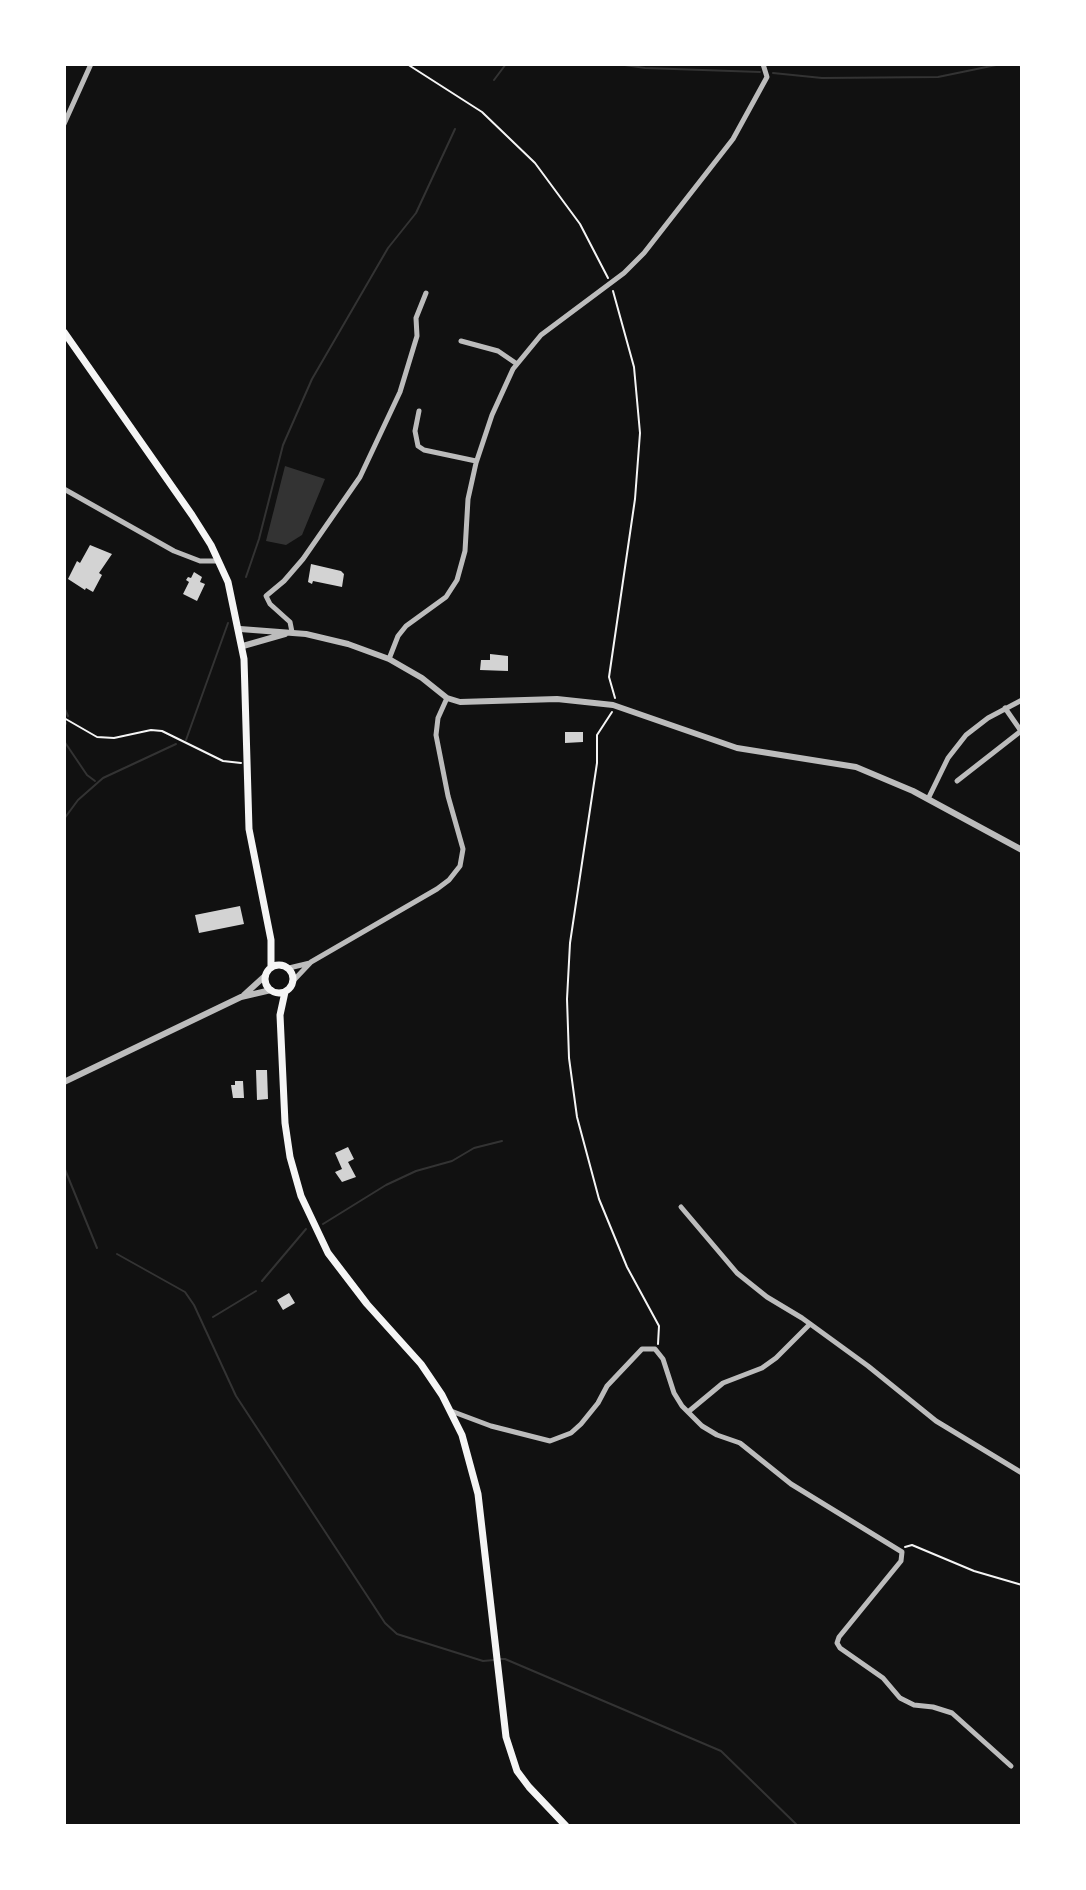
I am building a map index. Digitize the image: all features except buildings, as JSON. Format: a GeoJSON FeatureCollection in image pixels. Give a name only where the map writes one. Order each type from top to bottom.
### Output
{"type":"FeatureCollection","features":[{"type":"Feature","properties":{"kind":"main road"},"geometry":{"type":"LineString","coordinates":[[64,332],[192,515],[218,561],[231,592],[240,629],[246,677],[249,829],[271,940],[271,967],[265,981],[280,1015],[287,1136],[295,1177],[318,1236],[343,1275],[421,1364],[451,1411],[467,1449],[478,1494],[506,1737],[517,1771],[542,1804],[566,1826]]}},
{"type":"Feature","properties":{"kind":"main road"},"geometry":{"type":"LineString","coordinates":[[271,940],[294,980],[285,992],[280,1015]]}},
{"type":"Feature","properties":{"kind":"main road"},"geometry":{"type":"LineString","coordinates":[[271,967],[286,966]]}},
{"type":"Feature","properties":{"kind":"main road"},"geometry":{"type":"LineString","coordinates":[[272,991],[285,992]]}},
{"type":"Feature","properties":{"kind":"street"},"geometry":{"type":"LineString","coordinates":[[64,124],[91,64]]}},
{"type":"Feature","properties":{"kind":"street"},"geometry":{"type":"LineString","coordinates":[[389,659],[398,636],[406,626],[446,597],[457,580],[465,551],[468,499],[476,461],[492,415],[517,364],[541,335],[624,273],[644,253],[733,139],[767,77],[763,64]]}},
{"type":"Feature","properties":{"kind":"street"},"geometry":{"type":"LineString","coordinates":[[292,632],[290,622],[270,604],[266,596],[303,559],[360,477],[400,392],[417,336],[416,318],[426,293]]}},
{"type":"Feature","properties":{"kind":"street"},"geometry":{"type":"LineString","coordinates":[[461,341],[498,351],[517,364]]}},
{"type":"Feature","properties":{"kind":"street"},"geometry":{"type":"LineString","coordinates":[[419,411],[415,431],[418,446],[476,461]]}},
{"type":"Feature","properties":{"kind":"street"},"geometry":{"type":"LineString","coordinates":[[64,489],[174,551],[200,561],[218,561]]}},
{"type":"Feature","properties":{"kind":"street"},"geometry":{"type":"LineString","coordinates":[[240,629],[319,636],[389,659],[422,678],[447,698],[466,704],[557,699],[613,705],[737,748],[856,767],[894,781],[1022,850]]}},
{"type":"Feature","properties":{"kind":"street"},"geometry":{"type":"LineString","coordinates":[[243,646],[292,632]]}},
{"type":"Feature","properties":{"kind":"street"},"geometry":{"type":"LineString","coordinates":[[294,980],[311,962],[437,889],[460,866],[463,849],[436,735],[438,718],[447,698]]}},
{"type":"Feature","properties":{"kind":"street"},"geometry":{"type":"LineString","coordinates":[[928,799],[948,758],[966,735],[1022,700]]}},
{"type":"Feature","properties":{"kind":"street"},"geometry":{"type":"LineString","coordinates":[[957,781],[1021,731],[1005,708]]}},
{"type":"Feature","properties":{"kind":"street"},"geometry":{"type":"LineString","coordinates":[[286,966],[311,962]]}},
{"type":"Feature","properties":{"kind":"street"},"geometry":{"type":"LineString","coordinates":[[241,997],[266,975]]}},
{"type":"Feature","properties":{"kind":"street"},"geometry":{"type":"LineString","coordinates":[[64,1082],[241,997],[272,991]]}},
{"type":"Feature","properties":{"kind":"street"},"geometry":{"type":"LineString","coordinates":[[681,1207],[737,1273],[767,1297],[810,1324],[936,1421],[1022,1473]]}},
{"type":"Feature","properties":{"kind":"street"},"geometry":{"type":"LineString","coordinates":[[688,1412],[723,1383],[769,1363],[810,1324]]}},
{"type":"Feature","properties":{"kind":"street"},"geometry":{"type":"LineString","coordinates":[[451,1411],[491,1426],[550,1441],[571,1433],[581,1424],[607,1386],[642,1349],[655,1349],[663,1359],[674,1393],[688,1412],[709,1431],[740,1443],[791,1484],[902,1552],[901,1561],[837,1643],[883,1678],[900,1698],[914,1705],[952,1713],[1011,1766]]}},
{"type":"Feature","properties":{"kind":"path"},"geometry":{"type":"LineString","coordinates":[[407,64],[482,112],[528,155],[580,224],[610,282],[634,367],[640,433],[634,509],[609,677],[615,697]]}},
{"type":"Feature","properties":{"kind":"path"},"geometry":{"type":"LineString","coordinates":[[611,713],[597,735],[597,763],[570,943],[567,999],[569,1058],[577,1117],[592,1178],[619,1251],[659,1326],[660,1336],[655,1349]]}},
{"type":"Feature","properties":{"kind":"path"},"geometry":{"type":"LineString","coordinates":[[64,718],[97,737],[114,738],[151,730],[162,731],[223,761],[246,764]]}},
{"type":"Feature","properties":{"kind":"path"},"geometry":{"type":"LineString","coordinates":[[902,1552],[911,1544],[974,1571],[1022,1585]]}},
{"type":"Feature","properties":{"kind":"shaded area"},"geometry":{"type":"Polygon","coordinates":[[[285,466],[325,479],[302,535],[286,545],[266,541],[285,466]]]}},
{"type":"Feature","properties":{"kind":"waterway"},"geometry":{"type":"LineString","coordinates":[[494,80],[506,64]]}},
{"type":"Feature","properties":{"kind":"waterway"},"geometry":{"type":"LineString","coordinates":[[618,64],[645,68],[760,72]]}},
{"type":"Feature","properties":{"kind":"waterway"},"geometry":{"type":"LineString","coordinates":[[773,73],[822,78],[938,77],[1001,64]]}},
{"type":"Feature","properties":{"kind":"waterway"},"geometry":{"type":"LineString","coordinates":[[1016,64],[1022,66]]}},
{"type":"Feature","properties":{"kind":"waterway"},"geometry":{"type":"LineString","coordinates":[[246,577],[283,445],[312,379],[388,248],[416,213],[455,129]]}},
{"type":"Feature","properties":{"kind":"waterway"},"geometry":{"type":"LineString","coordinates":[[186,740],[228,623]]}},
{"type":"Feature","properties":{"kind":"waterway"},"geometry":{"type":"LineString","coordinates":[[64,707],[68,716]]}},
{"type":"Feature","properties":{"kind":"waterway"},"geometry":{"type":"LineString","coordinates":[[64,727],[66,723]]}},
{"type":"Feature","properties":{"kind":"waterway"},"geometry":{"type":"LineString","coordinates":[[64,741],[87,775],[95,781]]}},
{"type":"Feature","properties":{"kind":"waterway"},"geometry":{"type":"LineString","coordinates":[[64,819],[78,800],[103,778],[176,744]]}},
{"type":"Feature","properties":{"kind":"waterway"},"geometry":{"type":"LineString","coordinates":[[323,1224],[386,1185],[416,1171],[452,1161],[474,1148],[502,1141]]}},
{"type":"Feature","properties":{"kind":"waterway"},"geometry":{"type":"LineString","coordinates":[[64,1167],[97,1248]]}},
{"type":"Feature","properties":{"kind":"waterway"},"geometry":{"type":"LineString","coordinates":[[262,1281],[306,1229]]}},
{"type":"Feature","properties":{"kind":"waterway"},"geometry":{"type":"LineString","coordinates":[[117,1254],[185,1292],[236,1396],[385,1623],[397,1634],[483,1661],[494,1660]]}},
{"type":"Feature","properties":{"kind":"waterway"},"geometry":{"type":"LineString","coordinates":[[213,1317],[256,1291]]}},
{"type":"Feature","properties":{"kind":"waterway"},"geometry":{"type":"LineString","coordinates":[[500,1659],[721,1751],[798,1826]]}}]}
